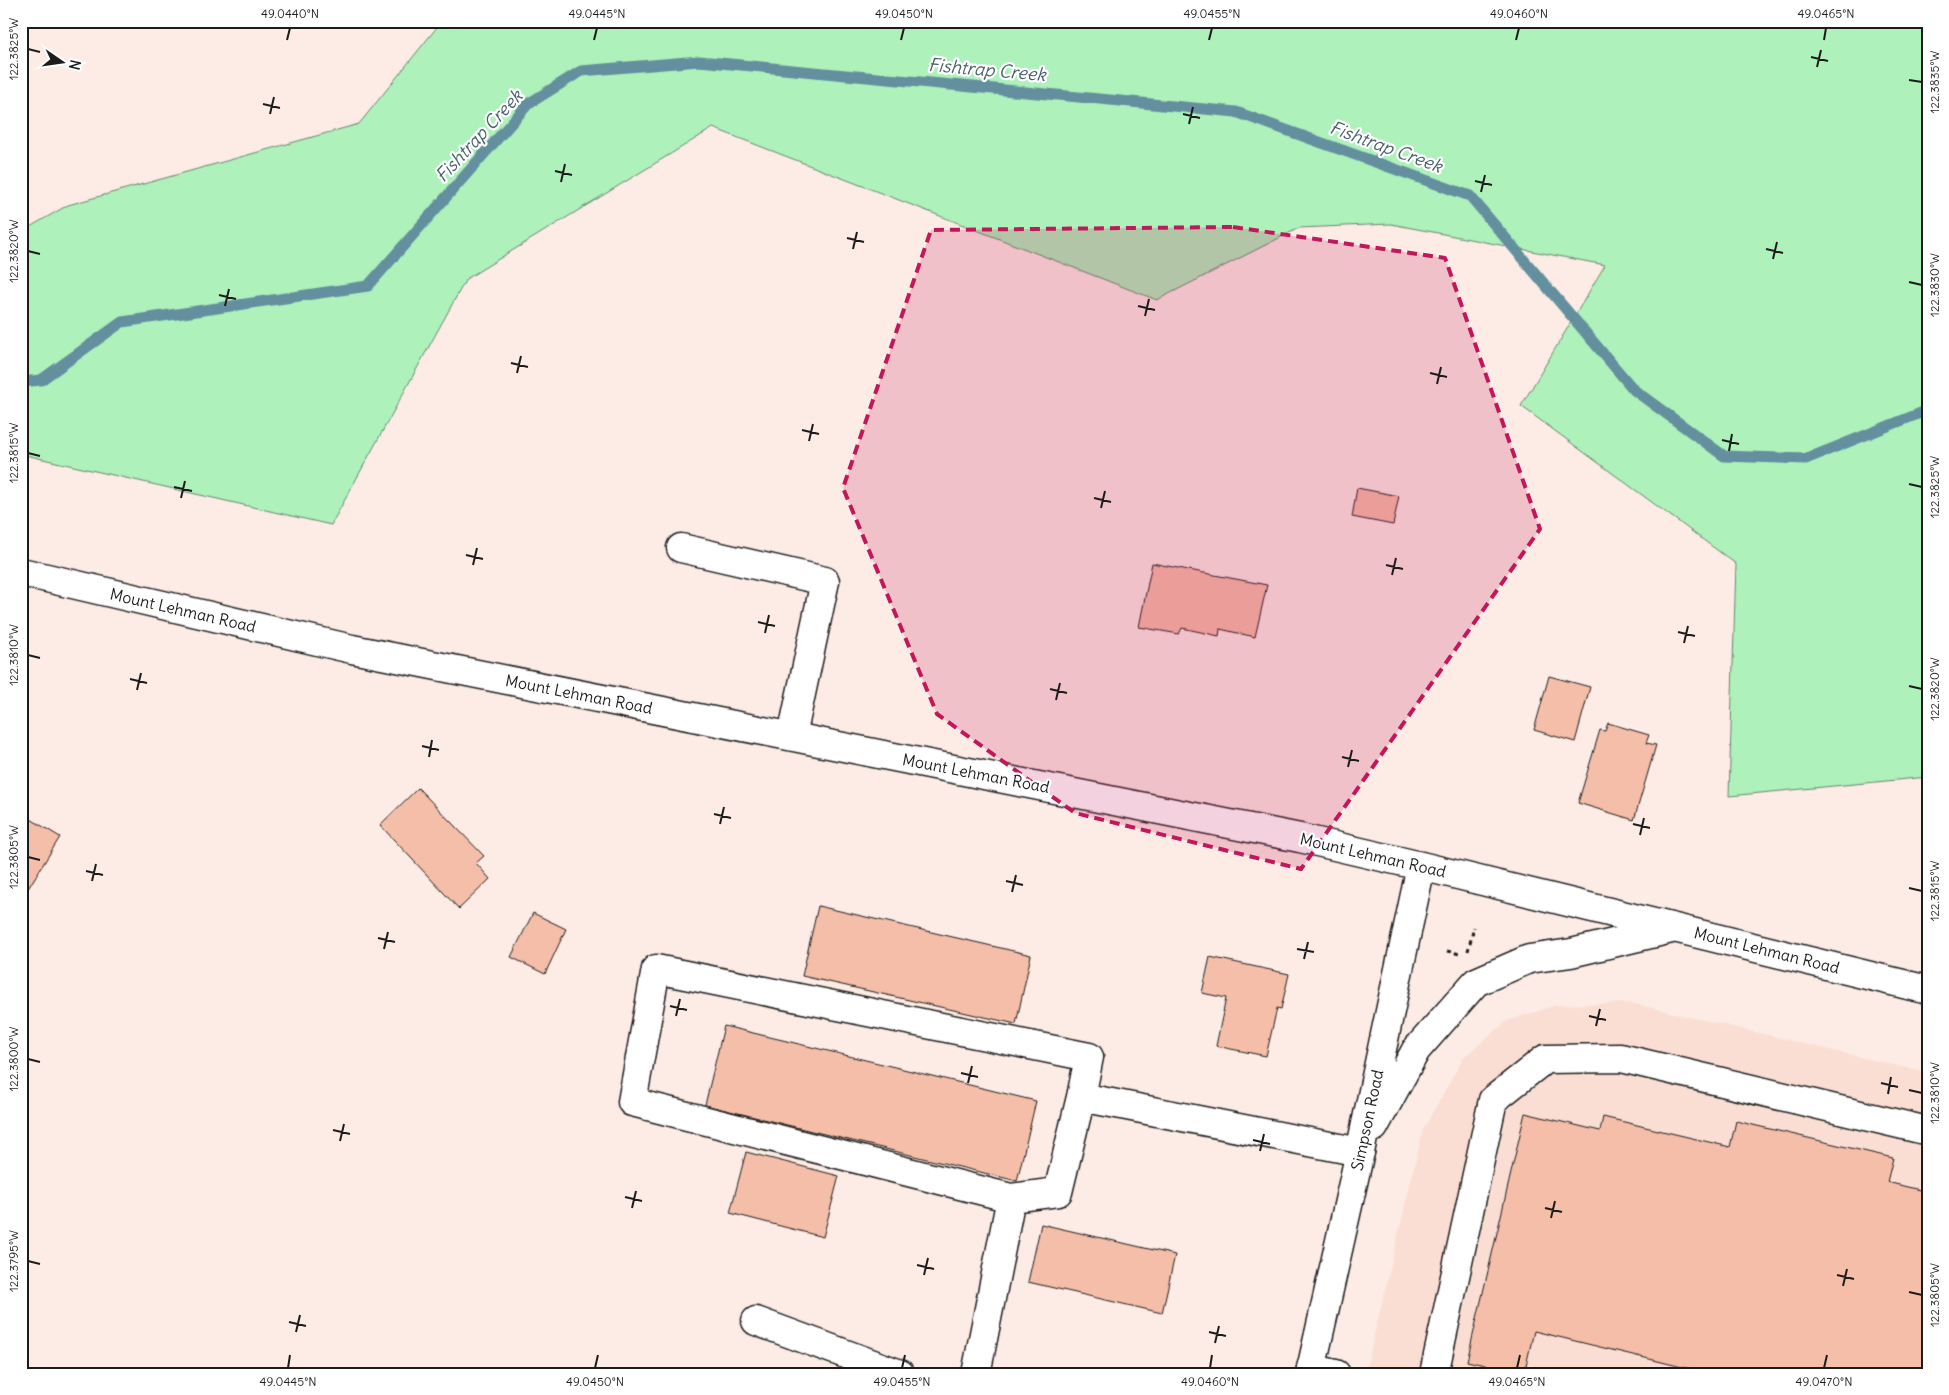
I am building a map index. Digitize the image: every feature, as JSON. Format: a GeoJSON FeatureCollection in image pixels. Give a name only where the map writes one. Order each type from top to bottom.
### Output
{"type":"FeatureCollection","features":[{"type":"Feature","properties":{"kind":"main road"},"geometry":{"type":"LineString","coordinates":[[681,548],[825,581],[792,736]]}},
{"type":"Feature","properties":{"kind":"main road","name":"Mount Lehman Road"},"geometry":{"type":"LineString","coordinates":[[21,572],[352,650],[1300,838],[1928,990]]}},
{"type":"Feature","properties":{"kind":"main road","name":"Simpson Road"},"geometry":{"type":"LineString","coordinates":[[1319,1372],[1360,1152],[1421,866]]}},
{"type":"Feature","properties":{"kind":"main road"},"geometry":{"type":"LineString","coordinates":[[1081,1097],[1360,1152],[1416,1050],[1476,982],[1529,959],[1571,953],[1676,928]]}},
{"type":"Feature","properties":{"kind":"main road"},"geometry":{"type":"LineString","coordinates":[[656,969],[1089,1057],[1081,1097],[1058,1192],[1012,1198],[632,1102],[656,969]]}},
{"type":"Feature","properties":{"kind":"main road"},"geometry":{"type":"LineString","coordinates":[[1434,1374],[1493,1100],[1545,1059],[1620,1058],[1928,1131]]}},
{"type":"Feature","properties":{"kind":"main road"},"geometry":{"type":"LineString","coordinates":[[976,1374],[1012,1198]]}},
{"type":"Feature","properties":{"kind":"main road"},"geometry":{"type":"LineString","coordinates":[[756,1321],[900,1374]]}},
{"type":"Feature","properties":{"kind":"path"},"geometry":{"type":"LineString","coordinates":[[1447,951],[1466,955],[1474,927]]}},
{"type":"Feature","properties":{"kind":"highlighted area"},"geometry":{"type":"Polygon","coordinates":[[[1233,227],[1445,258],[1540,529],[1301,869],[1075,813],[937,714],[843,488],[931,230],[1233,227]]]}},
{"type":"Feature","properties":{"kind":"shaded area"},"geometry":{"type":"Polygon","coordinates":[[[1631,1003],[1928,1073],[1928,1374],[1365,1374],[1423,1130],[1463,1058],[1507,1021],[1556,1005],[1631,1003]]]}},
{"type":"Feature","properties":{"kind":"green space"},"geometry":{"type":"Polygon","coordinates":[[[442,21],[1928,21],[1928,777],[1729,796],[1736,564],[1521,406],[1605,265],[1391,224],[1299,228],[1157,300],[713,128],[466,279],[331,525],[21,454],[21,232],[68,205],[359,124],[442,21]]]}},
{"type":"Feature","properties":{"kind":"building"},"geometry":{"type":"Polygon","coordinates":[[[1357,488],[1399,496],[1393,525],[1352,517],[1357,488]]]}},
{"type":"Feature","properties":{"kind":"building"},"geometry":{"type":"Polygon","coordinates":[[[1152,563],[1267,585],[1255,637],[1220,629],[1219,636],[1182,628],[1179,634],[1139,627],[1152,563]]]}},
{"type":"Feature","properties":{"kind":"building"},"geometry":{"type":"Polygon","coordinates":[[[1549,676],[1590,687],[1575,742],[1534,730],[1549,676]]]}},
{"type":"Feature","properties":{"kind":"building"},"geometry":{"type":"Polygon","coordinates":[[[1608,723],[1649,735],[1646,743],[1656,745],[1634,820],[1578,803],[1600,730],[1605,731],[1608,723]]]}},
{"type":"Feature","properties":{"kind":"building"},"geometry":{"type":"Polygon","coordinates":[[[418,788],[484,856],[476,863],[490,879],[459,909],[380,825],[418,788]]]}},
{"type":"Feature","properties":{"kind":"building"},"geometry":{"type":"Polygon","coordinates":[[[21,813],[60,837],[21,900],[21,813]]]}},
{"type":"Feature","properties":{"kind":"building"},"geometry":{"type":"Polygon","coordinates":[[[818,906],[1031,955],[1016,1024],[802,976],[818,906]]]}},
{"type":"Feature","properties":{"kind":"building"},"geometry":{"type":"Polygon","coordinates":[[[533,913],[566,929],[545,974],[511,957],[533,913]]]}},
{"type":"Feature","properties":{"kind":"building"},"geometry":{"type":"Polygon","coordinates":[[[1210,957],[1289,974],[1281,1009],[1277,1008],[1266,1056],[1216,1046],[1226,998],[1202,993],[1210,957]]]}},
{"type":"Feature","properties":{"kind":"building"},"geometry":{"type":"Polygon","coordinates":[[[724,1026],[1036,1101],[1017,1181],[705,1105],[724,1026]]]}},
{"type":"Feature","properties":{"kind":"building"},"geometry":{"type":"Polygon","coordinates":[[[1525,1113],[1600,1131],[1603,1117],[1730,1147],[1736,1121],[1893,1158],[1887,1182],[1928,1192],[1928,1374],[1711,1374],[1534,1331],[1524,1374],[1467,1361],[1525,1113]]]}},
{"type":"Feature","properties":{"kind":"building"},"geometry":{"type":"Polygon","coordinates":[[[746,1152],[839,1176],[823,1237],[730,1213],[746,1152]]]}},
{"type":"Feature","properties":{"kind":"building"},"geometry":{"type":"Polygon","coordinates":[[[1041,1224],[1175,1255],[1162,1313],[1028,1282],[1041,1224]]]}},
{"type":"Feature","properties":{"kind":"waterway","name":"Fishtrap Creek"},"geometry":{"type":"LineString","coordinates":[[21,382],[41,380],[122,322],[368,286],[528,104],[581,71],[699,61],[1236,112],[1470,196],[1634,390],[1724,456],[1806,459],[1928,410]]}}]}
